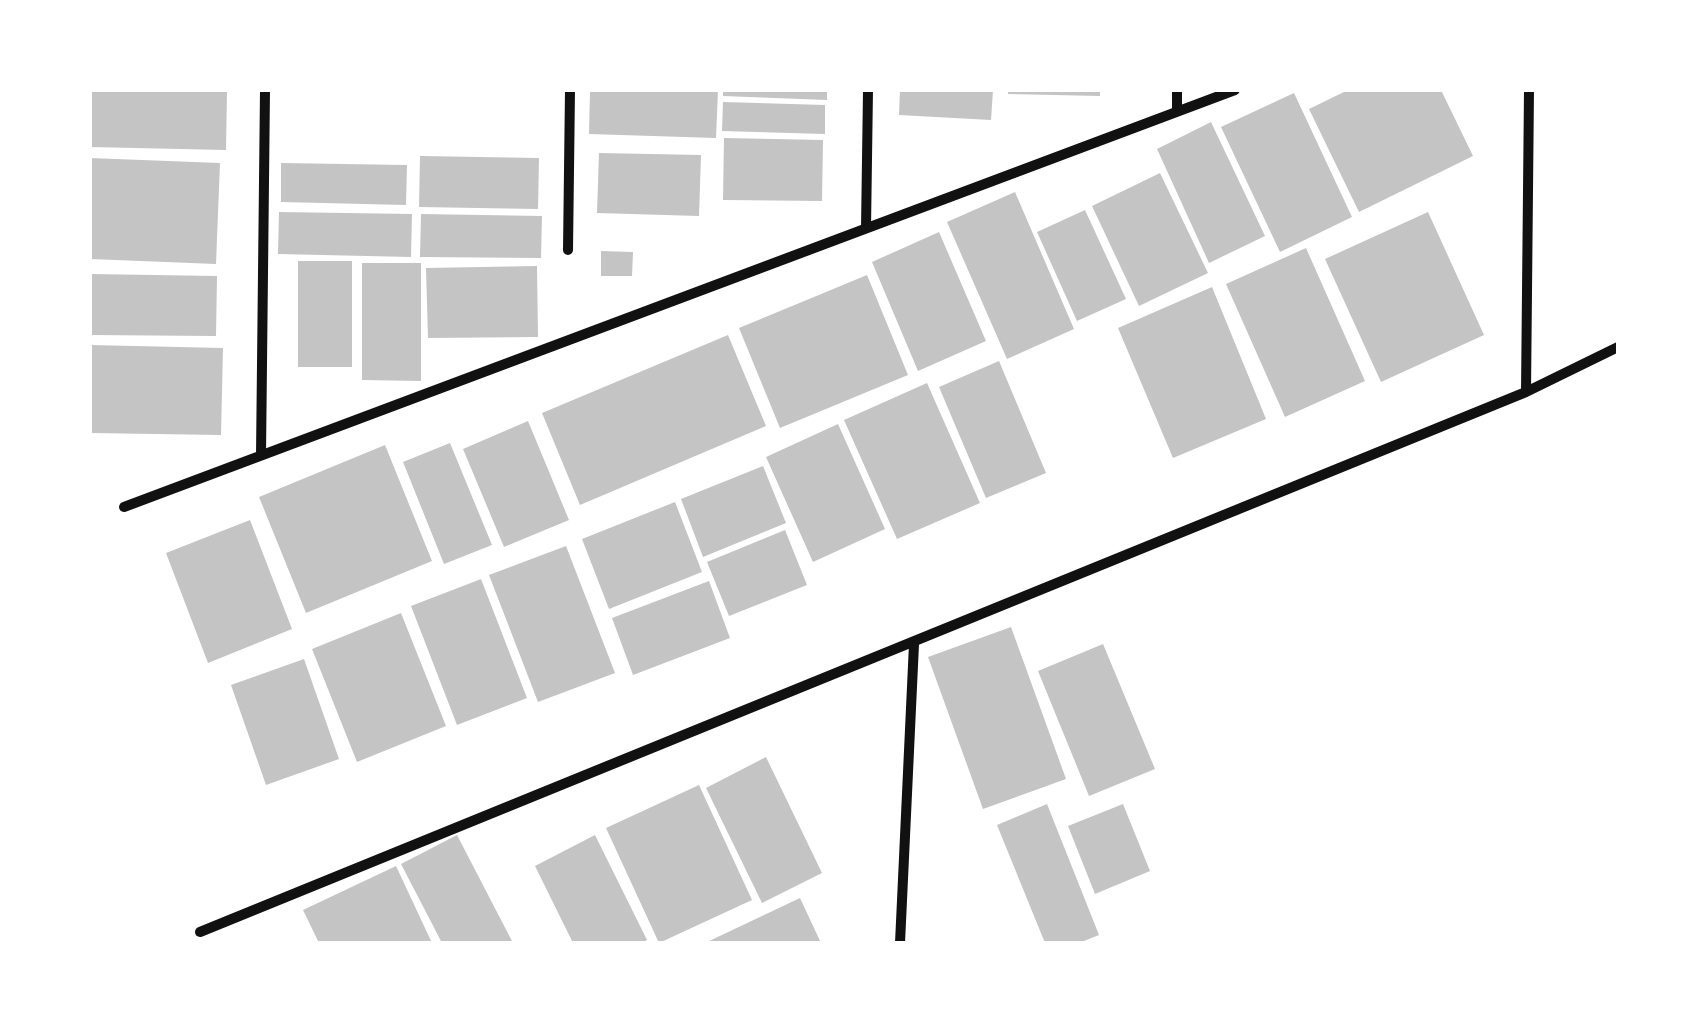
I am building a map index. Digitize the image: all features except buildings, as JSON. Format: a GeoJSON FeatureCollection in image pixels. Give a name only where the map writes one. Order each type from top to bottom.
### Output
{"type":"FeatureCollection","features":[{"type":"Feature","properties":{"kind":"street"},"geometry":{"type":"LineString","coordinates":[[262,455],[265,90]]}},
{"type":"Feature","properties":{"kind":"street"},"geometry":{"type":"LineString","coordinates":[[568,250],[570,90]]}},
{"type":"Feature","properties":{"kind":"street"},"geometry":{"type":"LineString","coordinates":[[866,228],[868,90]]}},
{"type":"Feature","properties":{"kind":"street"},"geometry":{"type":"LineString","coordinates":[[1177,90],[1177,112]]}},
{"type":"Feature","properties":{"kind":"street"},"geometry":{"type":"LineString","coordinates":[[124,507],[1236,90]]}},
{"type":"Feature","properties":{"kind":"street"},"geometry":{"type":"LineString","coordinates":[[1526,392],[1529,90]]}},
{"type":"Feature","properties":{"kind":"street"},"geometry":{"type":"LineString","coordinates":[[200,932],[1526,392],[1618,347]]}},
{"type":"Feature","properties":{"kind":"street"},"geometry":{"type":"LineString","coordinates":[[900,943],[914,644]]}}]}
